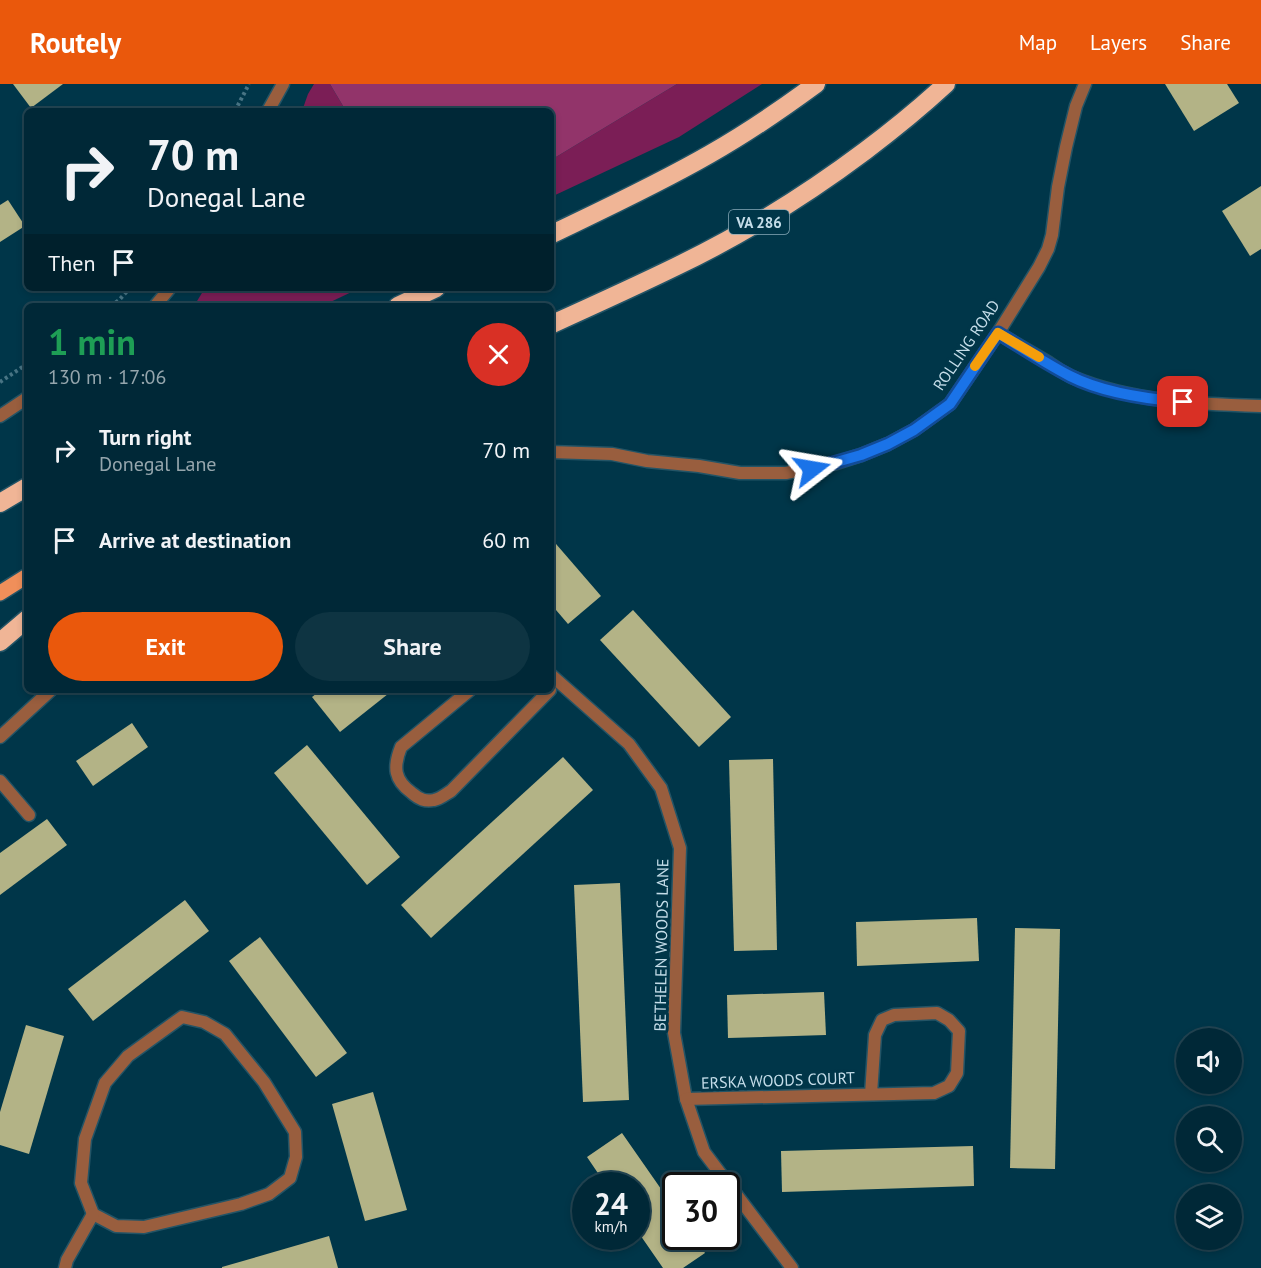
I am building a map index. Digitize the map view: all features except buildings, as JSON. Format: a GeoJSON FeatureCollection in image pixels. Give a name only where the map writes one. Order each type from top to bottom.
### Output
{"type":"FeatureCollection","features":[{"type":"Feature","properties":{"kind":"highway"},"geometry":{"type":"LineString","coordinates":[[554,233],[711,154],[784,108],[816,84]]}},
{"type":"Feature","properties":{"kind":"highway","name":"VA 286"},"geometry":{"type":"LineString","coordinates":[[554,323],[676,267],[790,204],[894,129],[946,84]]}},
{"type":"Feature","properties":{"kind":"highway"},"geometry":{"type":"LineString","coordinates":[[404,303],[430,291]]}},
{"type":"Feature","properties":{"kind":"highway"},"geometry":{"type":"LineString","coordinates":[[0,503],[24,489]]}},
{"type":"Feature","properties":{"kind":"highway"},"geometry":{"type":"LineString","coordinates":[[0,642],[24,622]]}},
{"type":"Feature","properties":{"kind":"main road"},"geometry":{"type":"LineString","coordinates":[[0,593],[24,578]]}},
{"type":"Feature","properties":{"kind":"street"},"geometry":{"type":"LineString","coordinates":[[270,108],[283,84]]}},
{"type":"Feature","properties":{"kind":"street","name":"ROLLING ROAD"},"geometry":{"type":"LineString","coordinates":[[554,452],[612,454],[646,461],[752,473],[786,473],[833,464],[861,455],[914,430],[950,404],[998,333],[1048,249],[1066,147],[1076,106],[1085,84]]}},
{"type":"Feature","properties":{"kind":"street"},"geometry":{"type":"LineString","coordinates":[[157,303],[167,291]]}},
{"type":"Feature","properties":{"kind":"street"},"geometry":{"type":"LineString","coordinates":[[998,333],[1071,376],[1106,388],[1165,401],[1261,406]]}},
{"type":"Feature","properties":{"kind":"street"},"geometry":{"type":"LineString","coordinates":[[0,416],[24,400]]}},
{"type":"Feature","properties":{"kind":"street","name":"BETHELEN WOODS LANE"},"geometry":{"type":"LineString","coordinates":[[554,686],[629,744],[661,788],[680,848],[675,1033],[686,1099],[704,1152],[792,1268]]}},
{"type":"Feature","properties":{"kind":"street"},"geometry":{"type":"LineString","coordinates":[[0,737],[48,693]]}},
{"type":"Feature","properties":{"kind":"street"},"geometry":{"type":"LineString","coordinates":[[466,693],[401,747],[396,758],[398,779],[420,800],[435,800],[451,791],[544,693]]}},
{"type":"Feature","properties":{"kind":"street"},"geometry":{"type":"LineString","coordinates":[[0,781],[29,815]]}},
{"type":"Feature","properties":{"kind":"street","name":"ERSKA WOODS COURT"},"geometry":{"type":"LineString","coordinates":[[686,1099],[934,1093],[949,1086],[957,1073],[959,1031],[949,1020],[937,1013],[894,1015],[882,1020],[875,1035],[871,1094]]}},
{"type":"Feature","properties":{"kind":"street"},"geometry":{"type":"LineString","coordinates":[[65,1268],[93,1214],[81,1183],[85,1139],[105,1083],[128,1056],[182,1017],[204,1022],[225,1034],[264,1082],[295,1132],[296,1157],[290,1178],[269,1194],[241,1204],[144,1227],[116,1226],[93,1214]]}},
{"type":"Feature","properties":{"kind":"path"},"geometry":{"type":"LineString","coordinates":[[237,108],[249,84]]}},
{"type":"Feature","properties":{"kind":"path"},"geometry":{"type":"LineString","coordinates":[[114,303],[127,291]]}},
{"type":"Feature","properties":{"kind":"path"},"geometry":{"type":"LineString","coordinates":[[0,382],[24,366]]}},
{"type":"Feature","properties":{"kind":"shaded area"},"geometry":{"type":"Polygon","coordinates":[[[314,84],[330,84],[344,108],[303,108],[314,84]]]}},
{"type":"Feature","properties":{"kind":"shaded area"},"geometry":{"type":"Polygon","coordinates":[[[330,84],[677,84],[554,158],[554,108],[344,108],[330,84]]]}},
{"type":"Feature","properties":{"kind":"shaded area"},"geometry":{"type":"Polygon","coordinates":[[[677,84],[762,84],[679,137],[554,196],[554,158],[677,84]]]}},
{"type":"Feature","properties":{"kind":"shaded area"},"geometry":{"type":"Polygon","coordinates":[[[203,291],[354,291],[328,303],[196,303],[203,291]]]}},
{"type":"Feature","properties":{"kind":"slow traffic"},"geometry":{"type":"LineString","coordinates":[[975,366],[998,333],[1039,357]]}},
{"type":"Feature","properties":{"kind":"route"},"geometry":{"type":"LineString","coordinates":[[812,469],[861,455],[888,444],[914,430],[950,404],[998,333],[1071,376],[1095,385],[1128,394],[1183,402]]}}]}
